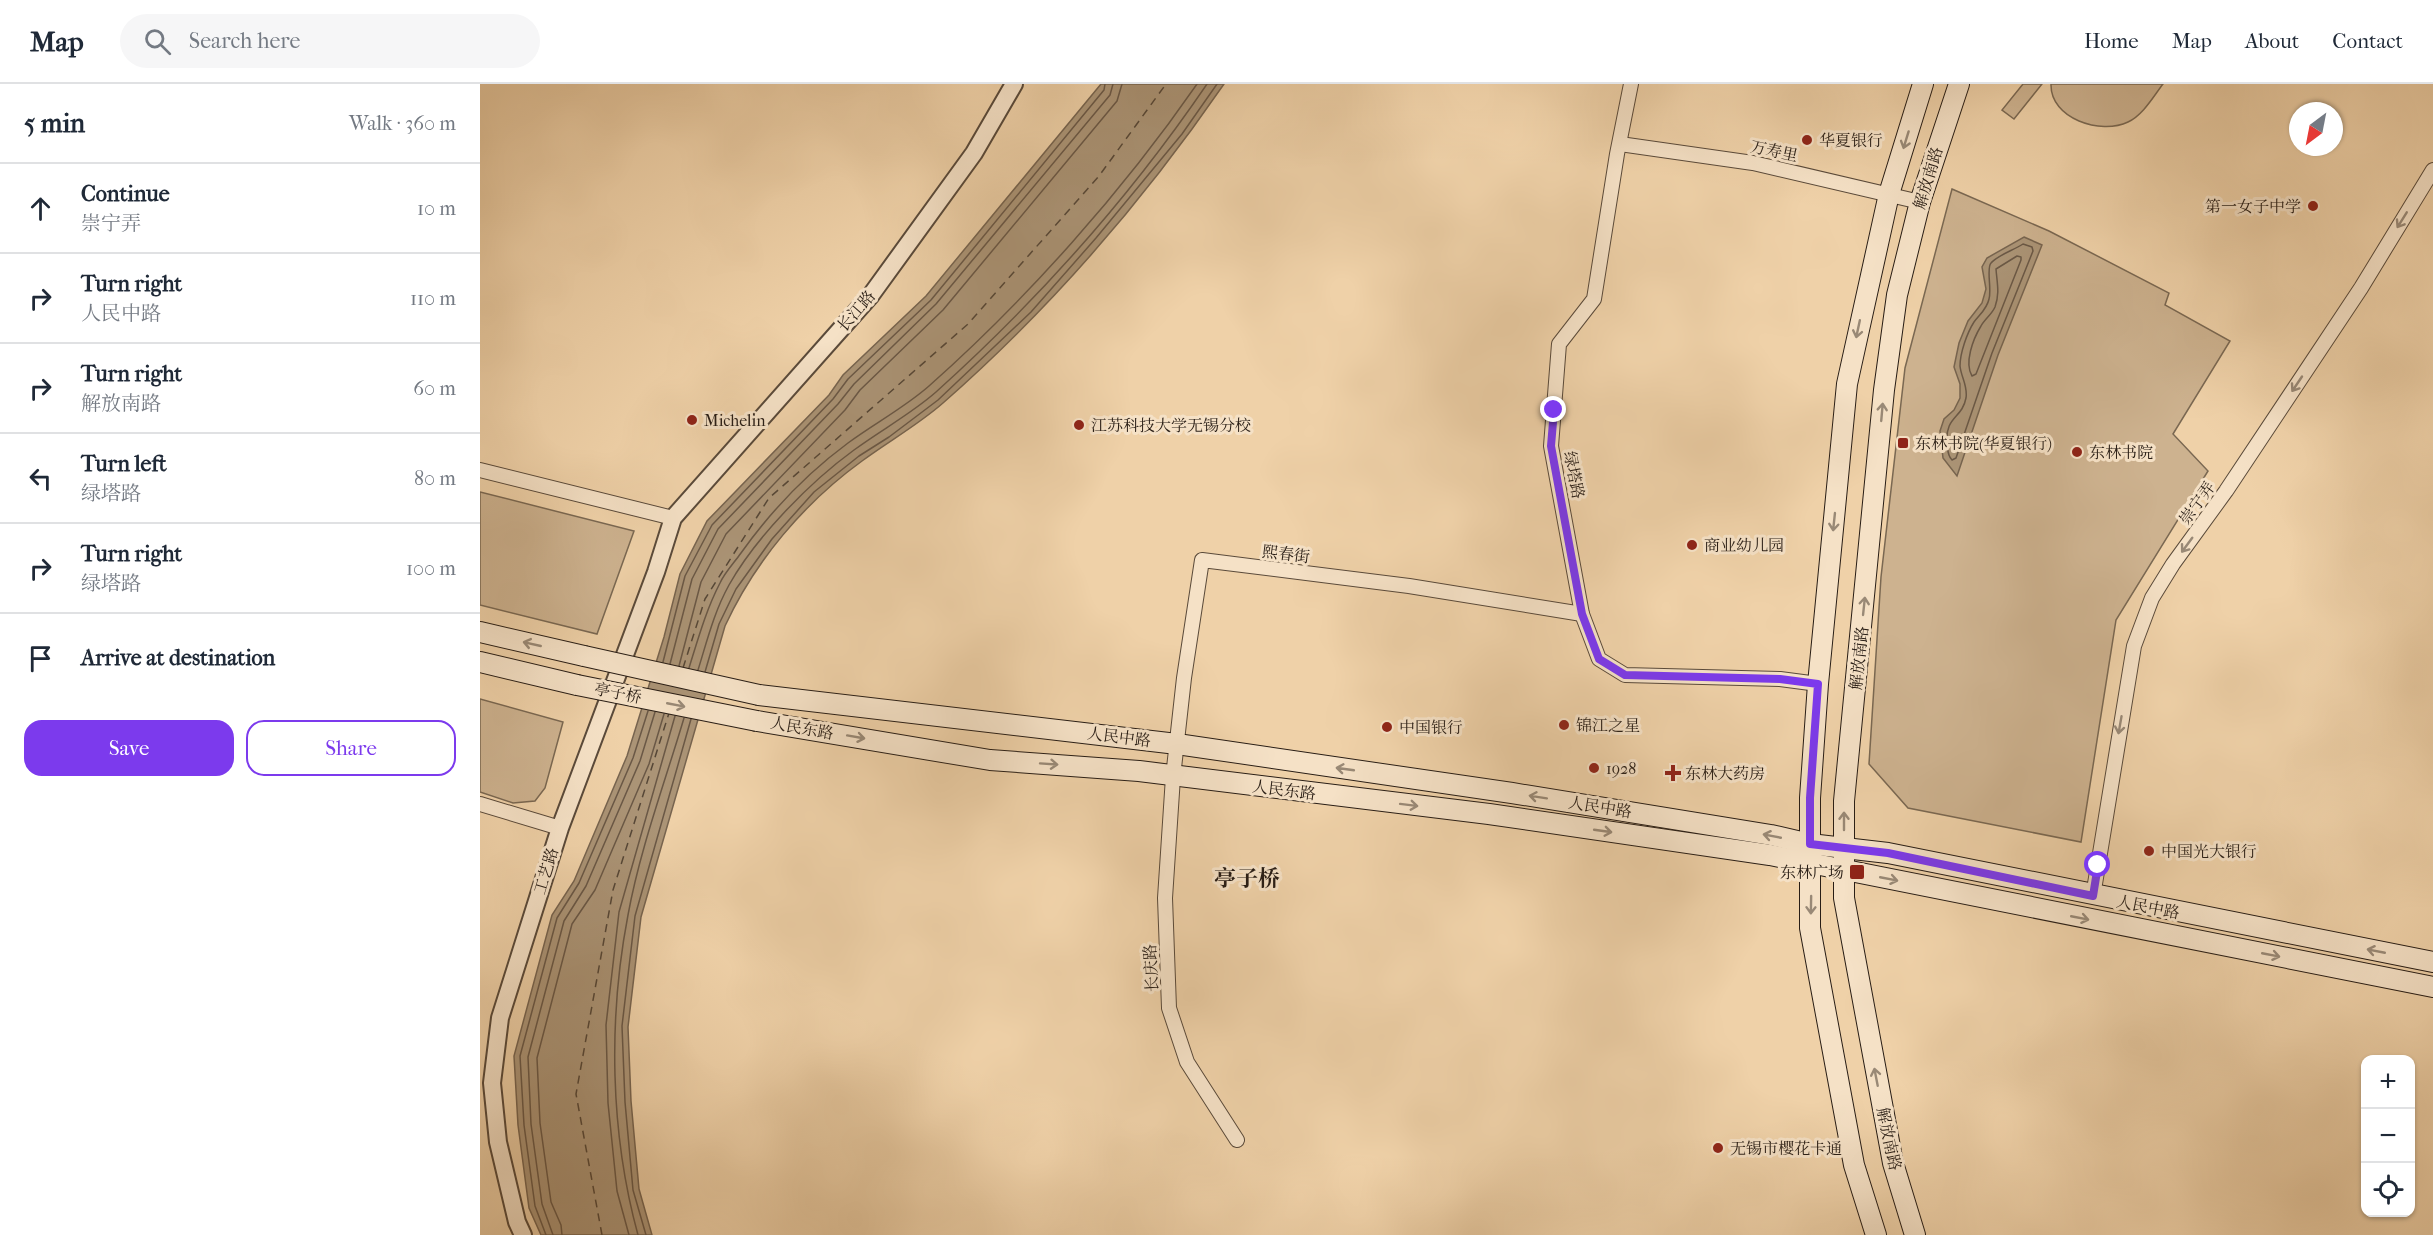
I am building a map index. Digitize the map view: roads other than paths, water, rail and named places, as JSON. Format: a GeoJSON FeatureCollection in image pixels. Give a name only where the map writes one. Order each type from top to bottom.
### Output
{"type":"FeatureCollection","features":[{"type":"Feature","properties":{"kind":"main road","name":"解放南路"},"geometry":{"type":"LineString","coordinates":[[1876,1235],[1854,1165],[1810,928],[1810,798],[1818,684],[1847,384],[1889,194],[1923,84]]}},
{"type":"Feature","properties":{"kind":"main road","name":"解放南路"},"geometry":{"type":"LineString","coordinates":[[1915,1235],[1893,1163],[1870,1050],[1844,898],[1844,801],[1884,390],[1897,295],[1920,202],[1959,84]]}},
{"type":"Feature","properties":{"kind":"main road","name":"人民中路"},"geometry":{"type":"LineString","coordinates":[[480,632],[759,695],[1177,744],[1512,793],[1771,835],[1844,871],[2433,987]]}},
{"type":"Feature","properties":{"kind":"main road","name":"亭子桥"},"geometry":{"type":"LineString","coordinates":[[480,662],[577,685],[757,721]]}},
{"type":"Feature","properties":{"kind":"main road","name":"人民东路"},"geometry":{"type":"LineString","coordinates":[[757,721],[990,760],[1139,771],[1173,777],[1489,814],[1770,855],[1811,854]]}},
{"type":"Feature","properties":{"kind":"main road","name":"人民中路"},"geometry":{"type":"LineString","coordinates":[[1811,854],[1845,849],[1888,853],[2093,896],[2433,962]]}},
{"type":"Feature","properties":{"kind":"street","name":"长江路"},"geometry":{"type":"LineString","coordinates":[[673,518],[871,295],[974,153],[1014,84]]}},
{"type":"Feature","properties":{"kind":"street","name":"绿塔路"},"geometry":{"type":"LineString","coordinates":[[1631,84],[1593,299],[1558,345],[1551,446],[1582,614],[1599,659],[1625,675],[1780,679],[1818,684]]}},
{"type":"Feature","properties":{"kind":"street","name":"万寿里"},"geometry":{"type":"LineString","coordinates":[[1620,144],[1753,163],[1920,202]]}},
{"type":"Feature","properties":{"kind":"street","name":"崇宁弄"},"geometry":{"type":"LineString","coordinates":[[2093,896],[2134,646],[2152,598],[2361,288],[2433,170]]}},
{"type":"Feature","properties":{"kind":"street"},"geometry":{"type":"LineString","coordinates":[[480,470],[673,518]]}},
{"type":"Feature","properties":{"kind":"street","name":"工艺路"},"geometry":{"type":"LineString","coordinates":[[523,1235],[517,1222],[498,1142],[492,1083],[500,1018],[560,828],[656,572],[673,518]]}},
{"type":"Feature","properties":{"kind":"street","name":"熙春街"},"geometry":{"type":"LineString","coordinates":[[1173,777],[1184,678],[1202,560],[1409,586],[1582,614]]}},
{"type":"Feature","properties":{"kind":"street","name":"长庆路"},"geometry":{"type":"LineString","coordinates":[[1173,777],[1164,898],[1169,1008],[1187,1062],[1237,1140]]}},
{"type":"Feature","properties":{"kind":"street"},"geometry":{"type":"LineString","coordinates":[[480,804],[560,828]]}},
{"type":"Feature","properties":{"kind":"water"},"geometry":{"type":"Polygon","coordinates":[[[1101,84],[1224,84],[1161,170],[1057,292],[943,403],[924,419],[862,461],[820,495],[766,556],[737,602],[725,626],[641,917],[628,1027],[631,1101],[639,1189],[652,1235],[541,1235],[529,1208],[518,1125],[514,1056],[552,915],[574,881],[627,756],[664,637],[680,574],[707,521],[829,395],[843,375],[926,296],[1101,84]]]}},
{"type":"Feature","properties":{"kind":"water"},"geometry":{"type":"Polygon","coordinates":[[[2024,237],[2042,245],[1998,355],[1957,476],[1943,458],[1940,431],[1944,419],[1954,410],[1960,398],[1960,384],[1954,367],[1959,343],[1968,321],[1982,303],[1986,289],[1982,267],[1987,258],[2024,237]]]}},
{"type":"Feature","properties":{"kind":"place","name":"华夏银行"},"geometry":{"type":"Point","coordinates":[1807,140]}},
{"type":"Feature","properties":{"kind":"place","name":"第一女子中学"},"geometry":{"type":"Point","coordinates":[2313,206]}},
{"type":"Feature","properties":{"kind":"place","name":"Michelin"},"geometry":{"type":"Point","coordinates":[692,420]}},
{"type":"Feature","properties":{"kind":"place","name":"江苏科技大学无锡分校"},"geometry":{"type":"Point","coordinates":[1079,425]}},
{"type":"Feature","properties":{"kind":"place","name":"东林书院(华夏银行)"},"geometry":{"type":"Point","coordinates":[1903,443]}},
{"type":"Feature","properties":{"kind":"place","name":"东林书院"},"geometry":{"type":"Point","coordinates":[2077,452]}},
{"type":"Feature","properties":{"kind":"place","name":"商业幼儿园"},"geometry":{"type":"Point","coordinates":[1692,545]}},
{"type":"Feature","properties":{"kind":"place","name":"锦江之星"},"geometry":{"type":"Point","coordinates":[1564,725]}},
{"type":"Feature","properties":{"kind":"place","name":"中国银行"},"geometry":{"type":"Point","coordinates":[1387,727]}},
{"type":"Feature","properties":{"kind":"place","name":"1928"},"geometry":{"type":"Point","coordinates":[1594,768]}},
{"type":"Feature","properties":{"kind":"place","name":"东林大药房"},"geometry":{"type":"Point","coordinates":[1673,773]}},
{"type":"Feature","properties":{"kind":"place","name":"中国光大银行"},"geometry":{"type":"Point","coordinates":[2149,851]}},
{"type":"Feature","properties":{"kind":"place","name":"东林广场"},"geometry":{"type":"Point","coordinates":[1857,872]}},
{"type":"Feature","properties":{"kind":"place","name":"无锡市樱花卡通"},"geometry":{"type":"Point","coordinates":[1718,1148]}},
{"type":"Feature","properties":{"kind":"district","name":"亭子桥"},"geometry":{"type":"Point","coordinates":[1247,879]}}]}
